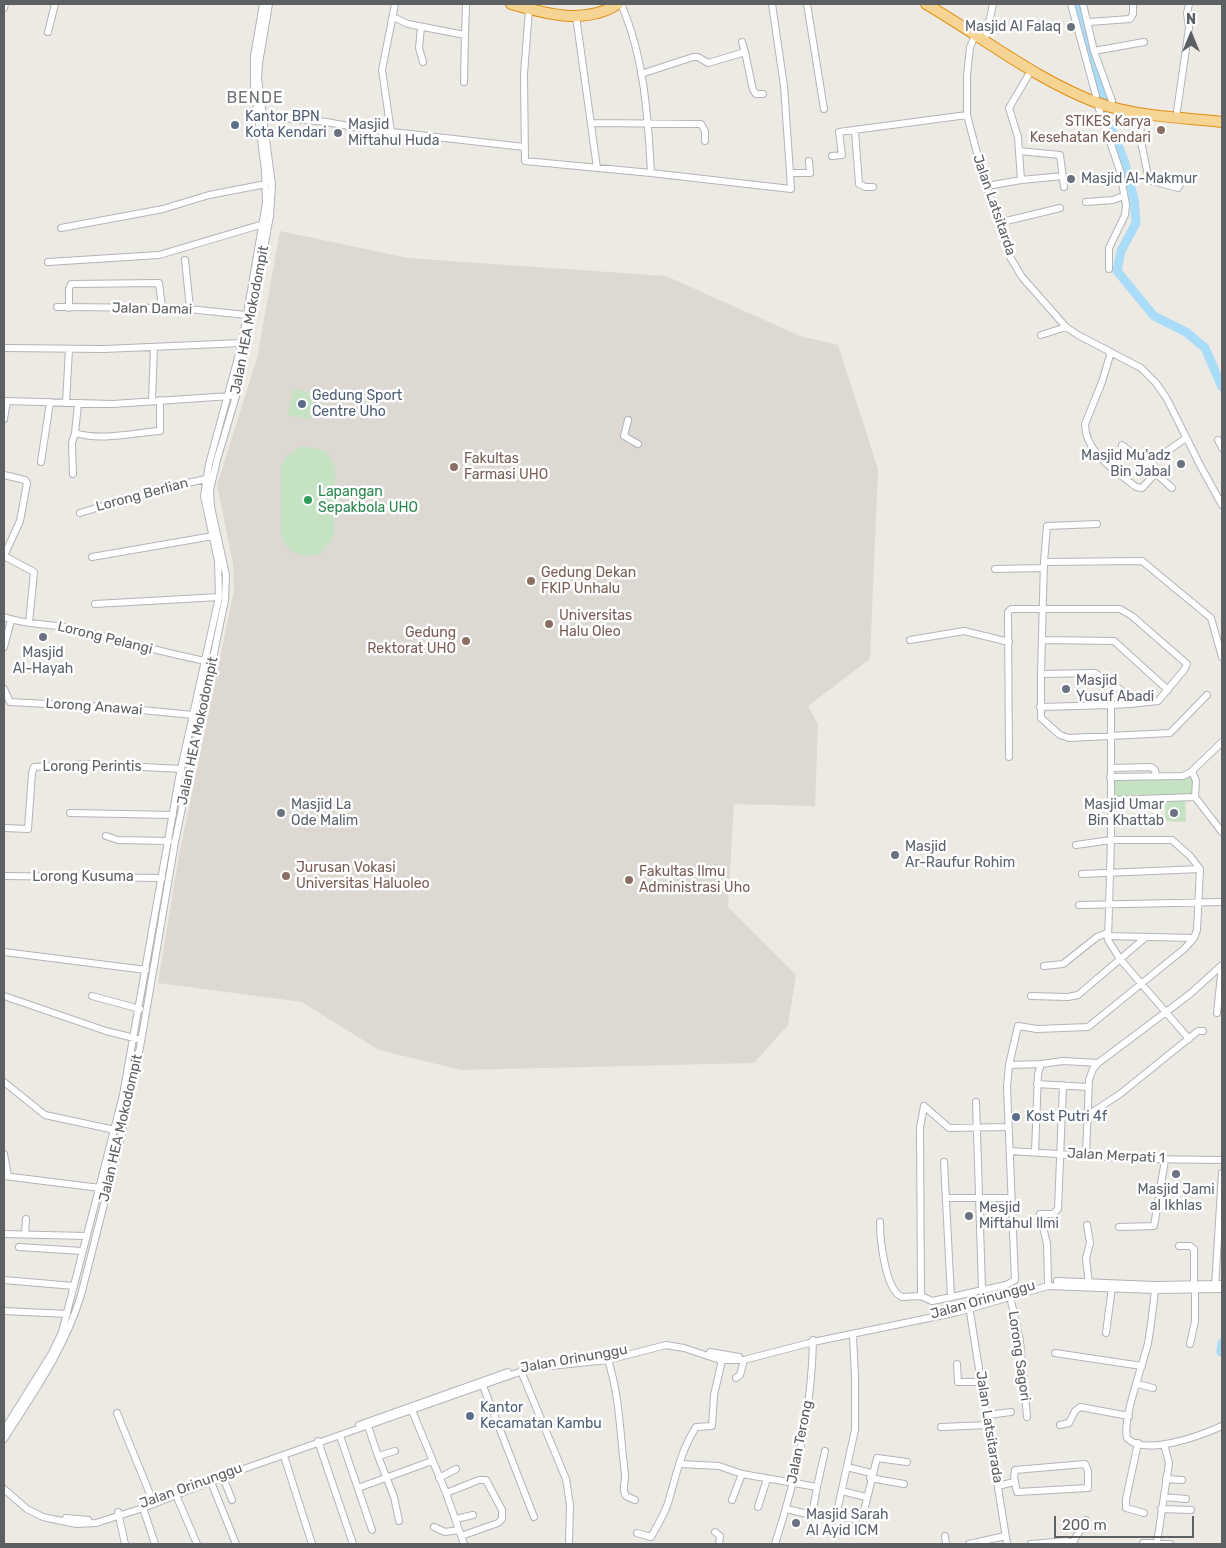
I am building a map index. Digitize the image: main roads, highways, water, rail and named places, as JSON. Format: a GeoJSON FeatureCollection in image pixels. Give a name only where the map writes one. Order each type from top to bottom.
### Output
{"type":"FeatureCollection","features":[{"type":"Feature","properties":{"kind":"highway"},"geometry":{"type":"LineString","coordinates":[[511,4],[576,10],[597,8],[608,4]]}},
{"type":"Feature","properties":{"kind":"highway"},"geometry":{"type":"LineString","coordinates":[[531,6],[576,16],[599,14],[619,4]]}},
{"type":"Feature","properties":{"kind":"highway"},"geometry":{"type":"LineString","coordinates":[[926,4],[1032,69],[1098,100],[1142,113],[1218,118]]}},
{"type":"Feature","properties":{"kind":"highway"},"geometry":{"type":"LineString","coordinates":[[939,4],[976,33],[986,36],[1081,92]]}},
{"type":"Feature","properties":{"kind":"highway"},"geometry":{"type":"LineString","coordinates":[[1111,104],[1177,110],[1218,118]]}},
{"type":"Feature","properties":{"kind":"waterway"},"geometry":{"type":"LineString","coordinates":[[1075,4],[1087,52],[1101,84],[1105,113],[1125,163],[1134,199],[1136,223],[1121,251],[1117,271],[1154,316],[1186,332],[1205,348],[1222,387]]}},
{"type":"Feature","properties":{"kind":"waterway"},"geometry":{"type":"LineString","coordinates":[[1221,1352],[1222,1343]]}},
{"type":"Feature","properties":{"kind":"place","name":"Masjid Al Falaq"},"geometry":{"type":"Point","coordinates":[1071,27]}},
{"type":"Feature","properties":{"kind":"place","name":"Kantor BPN Kota Kendari"},"geometry":{"type":"Point","coordinates":[235,125]}},
{"type":"Feature","properties":{"kind":"place","name":"STIKES Karya Kesehatan Kendari"},"geometry":{"type":"Point","coordinates":[1161,130]}},
{"type":"Feature","properties":{"kind":"place","name":"Masjid Miftahul Huda"},"geometry":{"type":"Point","coordinates":[338,133]}},
{"type":"Feature","properties":{"kind":"place","name":"Masjid Al-Makmur"},"geometry":{"type":"Point","coordinates":[1071,179]}},
{"type":"Feature","properties":{"kind":"place","name":"Gedung Sport Centre Uho"},"geometry":{"type":"Point","coordinates":[302,404]}},
{"type":"Feature","properties":{"kind":"place","name":"Masjid Mu'adz Bin Jabal"},"geometry":{"type":"Point","coordinates":[1181,464]}},
{"type":"Feature","properties":{"kind":"place","name":"Fakultas Farmasi UHO"},"geometry":{"type":"Point","coordinates":[454,467]}},
{"type":"Feature","properties":{"kind":"place","name":"Lapangan Sepakbola UHO"},"geometry":{"type":"Point","coordinates":[308,500]}},
{"type":"Feature","properties":{"kind":"place","name":"Gedung Dekan FKIP Unhalu"},"geometry":{"type":"Point","coordinates":[531,581]}},
{"type":"Feature","properties":{"kind":"place","name":"Universitas Halu Oleo"},"geometry":{"type":"Point","coordinates":[549,624]}},
{"type":"Feature","properties":{"kind":"place","name":"Masjid Al-Hayah"},"geometry":{"type":"Point","coordinates":[43,637]}},
{"type":"Feature","properties":{"kind":"place","name":"Gedung Rektorat UHO"},"geometry":{"type":"Point","coordinates":[466,641]}},
{"type":"Feature","properties":{"kind":"place","name":"Masjid Yusuf Abadi"},"geometry":{"type":"Point","coordinates":[1066,689]}},
{"type":"Feature","properties":{"kind":"place","name":"Masjid La Ode Malim"},"geometry":{"type":"Point","coordinates":[281,813]}},
{"type":"Feature","properties":{"kind":"place","name":"Masjid Umar Bin Khattab"},"geometry":{"type":"Point","coordinates":[1174,813]}},
{"type":"Feature","properties":{"kind":"place","name":"Masjid Ar-Raufur Rohim"},"geometry":{"type":"Point","coordinates":[895,855]}},
{"type":"Feature","properties":{"kind":"place","name":"Jurusan Vokasi Universitas Haluoleo"},"geometry":{"type":"Point","coordinates":[286,876]}},
{"type":"Feature","properties":{"kind":"place","name":"Fakultas Ilmu Administrasi Uho"},"geometry":{"type":"Point","coordinates":[629,880]}},
{"type":"Feature","properties":{"kind":"place","name":"Kost Putri 4f"},"geometry":{"type":"Point","coordinates":[1016,1117]}},
{"type":"Feature","properties":{"kind":"place","name":"Masjid Jami al Ikhlas"},"geometry":{"type":"Point","coordinates":[1176,1174]}},
{"type":"Feature","properties":{"kind":"place","name":"Mesjid Miftahul Ilmi"},"geometry":{"type":"Point","coordinates":[969,1216]}},
{"type":"Feature","properties":{"kind":"place","name":"Kantor Kecamatan Kambu"},"geometry":{"type":"Point","coordinates":[470,1416]}},
{"type":"Feature","properties":{"kind":"place","name":"Masjid Sarah Al Ayid ICM"},"geometry":{"type":"Point","coordinates":[796,1523]}},
{"type":"Feature","properties":{"kind":"district","name":"BENDE"},"geometry":{"type":"Point","coordinates":[255,98]}}]}
